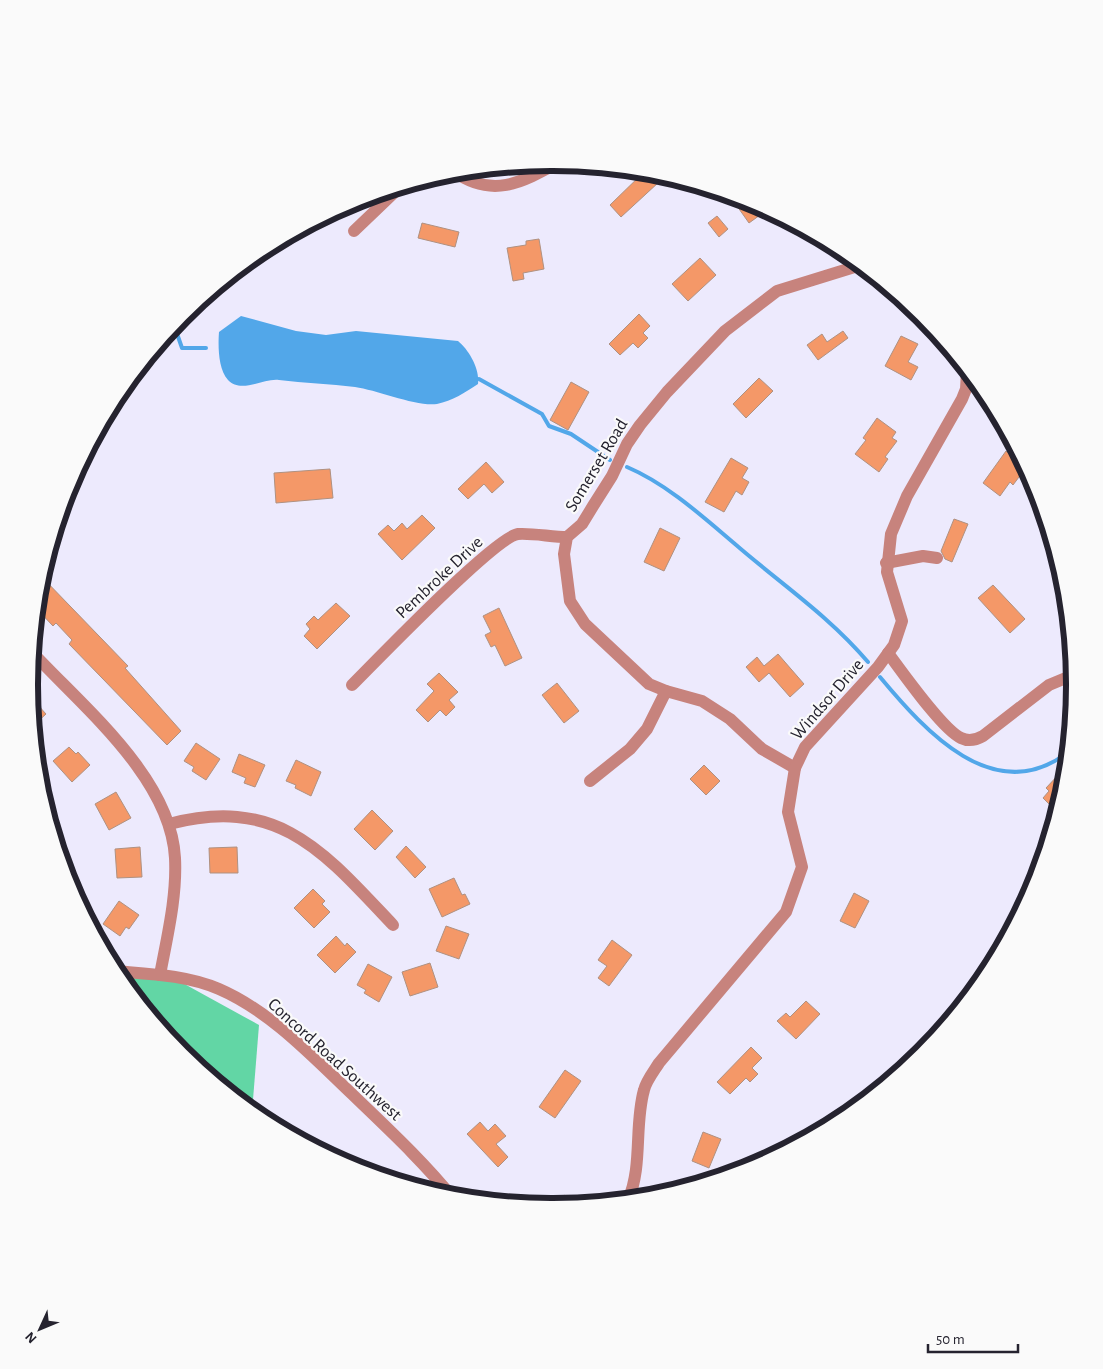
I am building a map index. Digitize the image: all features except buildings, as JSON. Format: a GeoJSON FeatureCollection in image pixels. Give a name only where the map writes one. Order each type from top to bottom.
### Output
{"type":"FeatureCollection","features":[{"type":"Feature","properties":{"kind":"street"},"geometry":{"type":"LineString","coordinates":[[463,178],[476,185],[500,186],[543,171]]}},
{"type":"Feature","properties":{"kind":"street"},"geometry":{"type":"LineString","coordinates":[[354,231],[390,197]]}},
{"type":"Feature","properties":{"kind":"street","name":"Somerset Road"},"geometry":{"type":"LineString","coordinates":[[795,768],[762,749],[730,719],[702,701],[649,684],[585,624],[570,600],[564,554],[567,537],[582,524],[612,476],[627,444],[640,424],[667,392],[725,331],[777,291],[852,268]]}},
{"type":"Feature","properties":{"kind":"street","name":"Windsor Drive"},"geometry":{"type":"LineString","coordinates":[[630,1192],[636,1162],[638,1123],[644,1087],[659,1063],[786,912],[802,867],[788,812],[795,768],[805,747],[888,653],[900,631],[902,620],[886,563],[891,534],[897,514],[962,399],[966,382]]}},
{"type":"Feature","properties":{"kind":"street","name":"Pembroke Drive"},"geometry":{"type":"LineString","coordinates":[[352,685],[460,578],[501,544],[516,534],[567,537]]}},
{"type":"Feature","properties":{"kind":"street"},"geometry":{"type":"LineString","coordinates":[[886,563],[923,556],[937,558]]}},
{"type":"Feature","properties":{"kind":"street"},"geometry":{"type":"LineString","coordinates":[[888,653],[946,726],[962,738],[974,741],[1049,685],[1066,677]]}},
{"type":"Feature","properties":{"kind":"street"},"geometry":{"type":"LineString","coordinates":[[39,659],[144,774],[161,804],[168,824],[175,857],[175,882],[160,975]]}},
{"type":"Feature","properties":{"kind":"street"},"geometry":{"type":"LineString","coordinates":[[590,781],[630,749],[647,729],[666,691]]}},
{"type":"Feature","properties":{"kind":"street"},"geometry":{"type":"LineString","coordinates":[[168,824],[198,816],[233,816],[267,823],[301,838],[325,855],[393,925]]}},
{"type":"Feature","properties":{"kind":"street","name":"Concord Road Southwest"},"geometry":{"type":"LineString","coordinates":[[125,972],[160,975],[217,988],[242,1000],[298,1044],[373,1114],[441,1187]]}},
{"type":"Feature","properties":{"kind":"green space"},"geometry":{"type":"Polygon","coordinates":[[[129,976],[179,981],[259,1025],[253,1102],[213,1071],[188,1048],[165,1023],[129,976]]]}},
{"type":"Feature","properties":{"kind":"water"},"geometry":{"type":"Polygon","coordinates":[[[241,316],[296,331],[326,335],[356,331],[458,341],[473,360],[478,384],[448,401],[437,404],[408,401],[346,386],[273,380],[239,386],[228,380],[222,370],[219,332],[241,316]]]}},
{"type":"Feature","properties":{"kind":"waterway"},"geometry":{"type":"LineString","coordinates":[[177,333],[182,348],[206,348]]}},
{"type":"Feature","properties":{"kind":"waterway"},"geometry":{"type":"LineString","coordinates":[[479,379],[542,414],[549,426],[571,434],[610,460]]}},
{"type":"Feature","properties":{"kind":"waterway"},"geometry":{"type":"LineString","coordinates":[[627,467],[656,482],[697,512],[837,629],[868,662]]}},
{"type":"Feature","properties":{"kind":"waterway"},"geometry":{"type":"LineString","coordinates":[[880,677],[918,719],[963,756],[988,767],[1013,772],[1040,768],[1060,757]]}}]}
